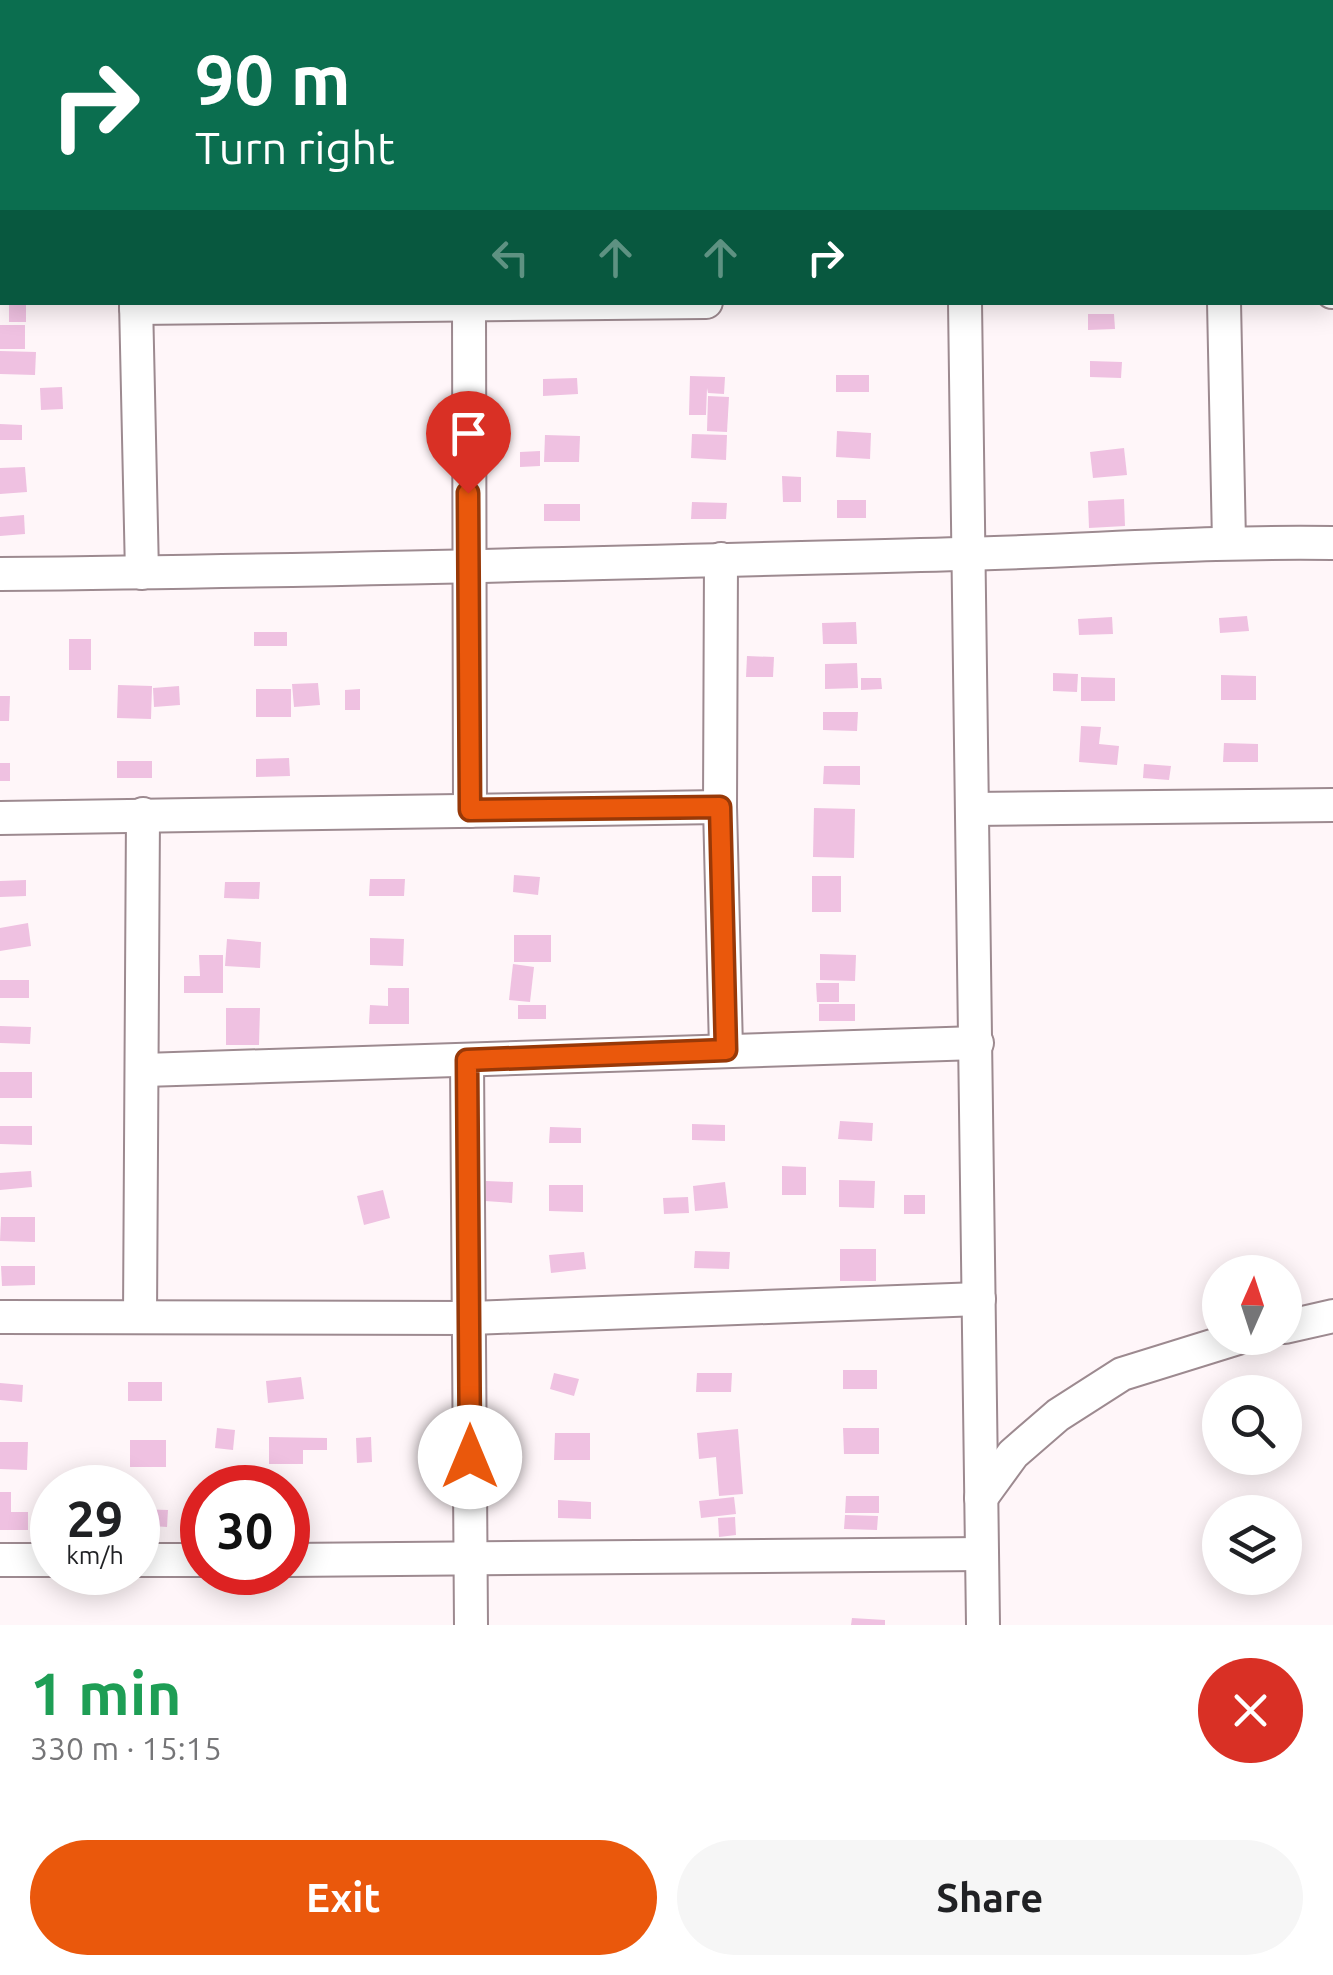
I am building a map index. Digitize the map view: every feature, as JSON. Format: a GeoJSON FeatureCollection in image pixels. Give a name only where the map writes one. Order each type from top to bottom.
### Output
{"type":"FeatureCollection","features":[{"type":"Feature","properties":{"kind":"street"},"geometry":{"type":"LineString","coordinates":[[142,572],[136,305],[564,305]]}},
{"type":"Feature","properties":{"kind":"street"},"geometry":{"type":"LineString","coordinates":[[965,305],[982,1625]]}},
{"type":"Feature","properties":{"kind":"street"},"geometry":{"type":"LineString","coordinates":[[1224,305],[1229,542]]}},
{"type":"Feature","properties":{"kind":"street"},"geometry":{"type":"LineString","coordinates":[[469,307],[470,810]]}},
{"type":"Feature","properties":{"kind":"street"},"geometry":{"type":"LineString","coordinates":[[0,574],[468,567],[968,554],[1229,542],[1333,543]]}},
{"type":"Feature","properties":{"kind":"street"},"geometry":{"type":"LineString","coordinates":[[721,559],[720,807],[726,1050]]}},
{"type":"Feature","properties":{"kind":"street"},"geometry":{"type":"LineString","coordinates":[[972,809],[1333,806]]}},
{"type":"Feature","properties":{"kind":"street"},"geometry":{"type":"LineString","coordinates":[[0,818],[720,807]]}},
{"type":"Feature","properties":{"kind":"street"},"geometry":{"type":"LineString","coordinates":[[140,1317],[144,814]]}},
{"type":"Feature","properties":{"kind":"street"},"geometry":{"type":"LineString","coordinates":[[144,1070],[977,1043]]}},
{"type":"Feature","properties":{"kind":"street"},"geometry":{"type":"LineString","coordinates":[[467,1060],[471,1625]]}},
{"type":"Feature","properties":{"kind":"street"},"geometry":{"type":"LineString","coordinates":[[0,1317],[471,1318],[979,1298]]}},
{"type":"Feature","properties":{"kind":"street"},"geometry":{"type":"LineString","coordinates":[[1302,1322],[1333,1316]]}},
{"type":"Feature","properties":{"kind":"street"},"geometry":{"type":"LineString","coordinates":[[981,1498],[1013,1454],[1058,1414],[1122,1374],[1202,1349]]}},
{"type":"Feature","properties":{"kind":"street"},"geometry":{"type":"LineString","coordinates":[[310,1560],[982,1554]]}},
{"type":"Feature","properties":{"kind":"street"},"geometry":{"type":"LineString","coordinates":[[0,1560],[30,1560]]}},
{"type":"Feature","properties":{"kind":"building"},"geometry":{"type":"Polygon","coordinates":[[[9,305],[26,305],[26,322],[9,322],[9,305]]]}},
{"type":"Feature","properties":{"kind":"building"},"geometry":{"type":"Polygon","coordinates":[[[1088,314],[1114,314],[1115,329],[1088,330],[1088,314]]]}},
{"type":"Feature","properties":{"kind":"building"},"geometry":{"type":"Polygon","coordinates":[[[0,325],[25,325],[25,349],[0,349],[0,325]]]}},
{"type":"Feature","properties":{"kind":"building"},"geometry":{"type":"Polygon","coordinates":[[[0,351],[36,352],[35,375],[0,374],[0,351]]]}},
{"type":"Feature","properties":{"kind":"building"},"geometry":{"type":"Polygon","coordinates":[[[1090,361],[1122,362],[1121,378],[1090,377],[1090,361]]]}},
{"type":"Feature","properties":{"kind":"building"},"geometry":{"type":"Polygon","coordinates":[[[836,375],[869,375],[869,392],[836,392],[836,375]]]}},
{"type":"Feature","properties":{"kind":"building"},"geometry":{"type":"Polygon","coordinates":[[[690,376],[725,377],[724,394],[708,393],[707,388],[706,415],[689,415],[690,376]]]}},
{"type":"Feature","properties":{"kind":"building"},"geometry":{"type":"Polygon","coordinates":[[[577,378],[578,394],[543,396],[543,379],[577,378]]]}},
{"type":"Feature","properties":{"kind":"building"},"geometry":{"type":"Polygon","coordinates":[[[62,387],[63,409],[41,410],[40,388],[62,387]]]}},
{"type":"Feature","properties":{"kind":"building"},"geometry":{"type":"Polygon","coordinates":[[[708,396],[729,397],[727,432],[707,431],[708,396]]]}},
{"type":"Feature","properties":{"kind":"building"},"geometry":{"type":"Polygon","coordinates":[[[0,424],[22,425],[22,440],[0,440],[0,424]]]}},
{"type":"Feature","properties":{"kind":"building"},"geometry":{"type":"Polygon","coordinates":[[[837,431],[871,433],[870,459],[836,457],[837,431]]]}},
{"type":"Feature","properties":{"kind":"building"},"geometry":{"type":"Polygon","coordinates":[[[692,434],[727,435],[726,460],[691,458],[692,434]]]}},
{"type":"Feature","properties":{"kind":"building"},"geometry":{"type":"Polygon","coordinates":[[[545,435],[580,436],[579,462],[544,462],[545,435]]]}},
{"type":"Feature","properties":{"kind":"building"},"geometry":{"type":"Polygon","coordinates":[[[1124,448],[1127,475],[1093,478],[1090,452],[1124,448]]]}},
{"type":"Feature","properties":{"kind":"building"},"geometry":{"type":"Polygon","coordinates":[[[540,451],[540,466],[520,467],[520,452],[540,451]]]}},
{"type":"Feature","properties":{"kind":"building"},"geometry":{"type":"Polygon","coordinates":[[[25,467],[27,492],[0,494],[0,468],[25,467]]]}},
{"type":"Feature","properties":{"kind":"building"},"geometry":{"type":"Polygon","coordinates":[[[782,476],[801,477],[801,502],[783,502],[782,476]]]}},
{"type":"Feature","properties":{"kind":"building"},"geometry":{"type":"Polygon","coordinates":[[[1124,499],[1125,526],[1089,528],[1088,501],[1124,499]]]}},
{"type":"Feature","properties":{"kind":"building"},"geometry":{"type":"Polygon","coordinates":[[[837,500],[866,500],[866,518],[837,518],[837,500]]]}},
{"type":"Feature","properties":{"kind":"building"},"geometry":{"type":"Polygon","coordinates":[[[692,502],[727,503],[726,519],[691,519],[692,502]]]}},
{"type":"Feature","properties":{"kind":"building"},"geometry":{"type":"Polygon","coordinates":[[[544,504],[580,504],[580,521],[544,521],[544,504]]]}},
{"type":"Feature","properties":{"kind":"building"},"geometry":{"type":"Polygon","coordinates":[[[24,515],[25,534],[0,536],[0,517],[24,515]]]}},
{"type":"Feature","properties":{"kind":"building"},"geometry":{"type":"Polygon","coordinates":[[[1247,616],[1249,631],[1220,633],[1219,618],[1247,616]]]}},
{"type":"Feature","properties":{"kind":"building"},"geometry":{"type":"Polygon","coordinates":[[[1112,617],[1113,634],[1079,635],[1078,619],[1112,617]]]}},
{"type":"Feature","properties":{"kind":"building"},"geometry":{"type":"Polygon","coordinates":[[[856,622],[857,644],[823,644],[822,623],[856,622]]]}},
{"type":"Feature","properties":{"kind":"building"},"geometry":{"type":"Polygon","coordinates":[[[254,632],[287,632],[287,646],[254,646],[254,632]]]}},
{"type":"Feature","properties":{"kind":"building"},"geometry":{"type":"Polygon","coordinates":[[[69,639],[91,639],[91,670],[69,670],[69,639]]]}},
{"type":"Feature","properties":{"kind":"building"},"geometry":{"type":"Polygon","coordinates":[[[747,656],[774,657],[773,677],[746,677],[747,656]]]}},
{"type":"Feature","properties":{"kind":"building"},"geometry":{"type":"Polygon","coordinates":[[[857,663],[858,688],[825,689],[825,664],[857,663]]]}},
{"type":"Feature","properties":{"kind":"building"},"geometry":{"type":"Polygon","coordinates":[[[1053,673],[1078,674],[1077,692],[1053,691],[1053,673]]]}},
{"type":"Feature","properties":{"kind":"building"},"geometry":{"type":"Polygon","coordinates":[[[1221,675],[1256,676],[1256,700],[1221,700],[1221,675]]]}},
{"type":"Feature","properties":{"kind":"building"},"geometry":{"type":"Polygon","coordinates":[[[1081,677],[1115,678],[1115,701],[1081,701],[1081,677]]]}},
{"type":"Feature","properties":{"kind":"building"},"geometry":{"type":"Polygon","coordinates":[[[861,678],[881,678],[882,689],[861,690],[861,678]]]}},
{"type":"Feature","properties":{"kind":"building"},"geometry":{"type":"Polygon","coordinates":[[[318,683],[320,705],[294,707],[292,684],[318,683]]]}},
{"type":"Feature","properties":{"kind":"building"},"geometry":{"type":"Polygon","coordinates":[[[118,685],[152,686],[151,719],[117,718],[118,685]]]}},
{"type":"Feature","properties":{"kind":"building"},"geometry":{"type":"Polygon","coordinates":[[[179,686],[180,705],[154,707],[153,688],[179,686]]]}},
{"type":"Feature","properties":{"kind":"building"},"geometry":{"type":"Polygon","coordinates":[[[256,689],[291,689],[291,717],[256,717],[256,689]]]}},
{"type":"Feature","properties":{"kind":"building"},"geometry":{"type":"Polygon","coordinates":[[[360,689],[360,710],[345,710],[345,690],[360,689]]]}},
{"type":"Feature","properties":{"kind":"building"},"geometry":{"type":"Polygon","coordinates":[[[0,696],[10,696],[9,721],[0,721],[0,696]]]}},
{"type":"Feature","properties":{"kind":"building"},"geometry":{"type":"Polygon","coordinates":[[[823,712],[858,712],[857,731],[823,730],[823,712]]]}},
{"type":"Feature","properties":{"kind":"building"},"geometry":{"type":"Polygon","coordinates":[[[1081,726],[1101,727],[1099,744],[1119,746],[1117,765],[1079,762],[1081,726]]]}},
{"type":"Feature","properties":{"kind":"building"},"geometry":{"type":"Polygon","coordinates":[[[1224,743],[1258,744],[1258,762],[1223,762],[1224,743]]]}},
{"type":"Feature","properties":{"kind":"building"},"geometry":{"type":"Polygon","coordinates":[[[289,758],[290,776],[256,777],[256,759],[289,758]]]}},
{"type":"Feature","properties":{"kind":"building"},"geometry":{"type":"Polygon","coordinates":[[[117,761],[152,761],[152,778],[117,778],[117,761]]]}},
{"type":"Feature","properties":{"kind":"building"},"geometry":{"type":"Polygon","coordinates":[[[0,763],[10,763],[10,781],[0,781],[0,763]]]}},
{"type":"Feature","properties":{"kind":"building"},"geometry":{"type":"Polygon","coordinates":[[[1144,764],[1171,766],[1169,780],[1143,778],[1144,764]]]}},
{"type":"Feature","properties":{"kind":"building"},"geometry":{"type":"Polygon","coordinates":[[[824,766],[860,766],[860,785],[823,784],[824,766]]]}},
{"type":"Feature","properties":{"kind":"building"},"geometry":{"type":"Polygon","coordinates":[[[814,808],[855,809],[854,858],[813,857],[814,808]]]}},
{"type":"Feature","properties":{"kind":"building"},"geometry":{"type":"Polygon","coordinates":[[[514,875],[540,877],[538,895],[513,892],[514,875]]]}},
{"type":"Feature","properties":{"kind":"building"},"geometry":{"type":"Polygon","coordinates":[[[812,876],[841,876],[841,912],[812,912],[812,876]]]}},
{"type":"Feature","properties":{"kind":"building"},"geometry":{"type":"Polygon","coordinates":[[[370,879],[405,879],[404,896],[369,896],[370,879]]]}},
{"type":"Feature","properties":{"kind":"building"},"geometry":{"type":"Polygon","coordinates":[[[26,880],[26,896],[0,897],[0,881],[26,880]]]}},
{"type":"Feature","properties":{"kind":"building"},"geometry":{"type":"Polygon","coordinates":[[[225,882],[260,882],[259,899],[224,898],[225,882]]]}},
{"type":"Feature","properties":{"kind":"building"},"geometry":{"type":"Polygon","coordinates":[[[28,923],[31,946],[0,951],[0,928],[28,923]]]}},
{"type":"Feature","properties":{"kind":"building"},"geometry":{"type":"Polygon","coordinates":[[[514,935],[551,935],[551,962],[514,962],[514,935]]]}},
{"type":"Feature","properties":{"kind":"building"},"geometry":{"type":"Polygon","coordinates":[[[370,938],[404,939],[403,966],[370,965],[370,938]]]}},
{"type":"Feature","properties":{"kind":"building"},"geometry":{"type":"Polygon","coordinates":[[[227,939],[261,942],[260,968],[225,966],[227,939]]]}},
{"type":"Feature","properties":{"kind":"building"},"geometry":{"type":"Polygon","coordinates":[[[820,954],[856,955],[855,981],[820,980],[820,954]]]}},
{"type":"Feature","properties":{"kind":"building"},"geometry":{"type":"Polygon","coordinates":[[[199,955],[223,955],[223,993],[184,993],[184,976],[200,976],[199,955]]]}},
{"type":"Feature","properties":{"kind":"building"},"geometry":{"type":"Polygon","coordinates":[[[513,964],[534,967],[530,1002],[509,1000],[513,964]]]}},
{"type":"Feature","properties":{"kind":"building"},"geometry":{"type":"Polygon","coordinates":[[[0,980],[29,980],[29,998],[0,998],[0,980]]]}},
{"type":"Feature","properties":{"kind":"building"},"geometry":{"type":"Polygon","coordinates":[[[816,983],[839,983],[839,1002],[817,1002],[816,983]]]}},
{"type":"Feature","properties":{"kind":"building"},"geometry":{"type":"Polygon","coordinates":[[[388,988],[409,988],[409,1024],[369,1024],[370,1005],[388,1006],[388,988]]]}},
{"type":"Feature","properties":{"kind":"building"},"geometry":{"type":"Polygon","coordinates":[[[819,1004],[855,1004],[855,1021],[819,1021],[819,1004]]]}},
{"type":"Feature","properties":{"kind":"building"},"geometry":{"type":"Polygon","coordinates":[[[518,1005],[546,1005],[546,1019],[518,1019],[518,1005]]]}},
{"type":"Feature","properties":{"kind":"building"},"geometry":{"type":"Polygon","coordinates":[[[226,1008],[260,1008],[259,1045],[226,1045],[226,1008]]]}},
{"type":"Feature","properties":{"kind":"building"},"geometry":{"type":"Polygon","coordinates":[[[0,1026],[31,1027],[30,1044],[0,1043],[0,1026]]]}},
{"type":"Feature","properties":{"kind":"building"},"geometry":{"type":"Polygon","coordinates":[[[0,1072],[32,1072],[32,1098],[0,1098],[0,1072]]]}},
{"type":"Feature","properties":{"kind":"building"},"geometry":{"type":"Polygon","coordinates":[[[840,1121],[873,1123],[872,1141],[838,1139],[840,1121]]]}},
{"type":"Feature","properties":{"kind":"building"},"geometry":{"type":"Polygon","coordinates":[[[692,1124],[725,1125],[725,1141],[692,1140],[692,1124]]]}},
{"type":"Feature","properties":{"kind":"building"},"geometry":{"type":"Polygon","coordinates":[[[0,1126],[32,1126],[32,1145],[0,1144],[0,1126]]]}},
{"type":"Feature","properties":{"kind":"building"},"geometry":{"type":"Polygon","coordinates":[[[550,1127],[581,1128],[581,1143],[549,1143],[550,1127]]]}},
{"type":"Feature","properties":{"kind":"building"},"geometry":{"type":"Polygon","coordinates":[[[782,1166],[806,1167],[806,1195],[782,1195],[782,1166]]]}},
{"type":"Feature","properties":{"kind":"building"},"geometry":{"type":"Polygon","coordinates":[[[31,1171],[32,1187],[0,1190],[0,1173],[31,1171]]]}},
{"type":"Feature","properties":{"kind":"building"},"geometry":{"type":"Polygon","coordinates":[[[839,1180],[875,1181],[874,1208],[839,1207],[839,1180]]]}},
{"type":"Feature","properties":{"kind":"building"},"geometry":{"type":"Polygon","coordinates":[[[486,1181],[513,1182],[512,1203],[485,1201],[486,1181]]]}},
{"type":"Feature","properties":{"kind":"building"},"geometry":{"type":"Polygon","coordinates":[[[725,1182],[728,1208],[695,1211],[693,1186],[725,1182]]]}},
{"type":"Feature","properties":{"kind":"building"},"geometry":{"type":"Polygon","coordinates":[[[549,1185],[583,1185],[583,1212],[549,1211],[549,1185]]]}},
{"type":"Feature","properties":{"kind":"building"},"geometry":{"type":"Polygon","coordinates":[[[383,1190],[390,1218],[364,1225],[357,1196],[383,1190]]]}},
{"type":"Feature","properties":{"kind":"building"},"geometry":{"type":"Polygon","coordinates":[[[904,1195],[925,1195],[925,1214],[904,1214],[904,1195]]]}},
{"type":"Feature","properties":{"kind":"building"},"geometry":{"type":"Polygon","coordinates":[[[688,1197],[689,1213],[664,1214],[663,1198],[688,1197]]]}},
{"type":"Feature","properties":{"kind":"building"},"geometry":{"type":"Polygon","coordinates":[[[1,1217],[35,1217],[35,1242],[0,1241],[1,1217]]]}},
{"type":"Feature","properties":{"kind":"building"},"geometry":{"type":"Polygon","coordinates":[[[840,1249],[876,1249],[876,1281],[840,1281],[840,1249]]]}},
{"type":"Feature","properties":{"kind":"building"},"geometry":{"type":"Polygon","coordinates":[[[695,1251],[730,1252],[729,1269],[694,1268],[695,1251]]]}},
{"type":"Feature","properties":{"kind":"building"},"geometry":{"type":"Polygon","coordinates":[[[584,1252],[586,1269],[551,1273],[549,1255],[584,1252]]]}},
{"type":"Feature","properties":{"kind":"building"},"geometry":{"type":"Polygon","coordinates":[[[1,1266],[35,1266],[35,1285],[2,1286],[1,1266]]]}},
{"type":"Feature","properties":{"kind":"building"},"geometry":{"type":"Polygon","coordinates":[[[843,1370],[877,1370],[877,1389],[843,1389],[843,1370]]]}},
{"type":"Feature","properties":{"kind":"building"},"geometry":{"type":"Polygon","coordinates":[[[554,1373],[579,1379],[574,1396],[550,1389],[554,1373]]]}},
{"type":"Feature","properties":{"kind":"building"},"geometry":{"type":"Polygon","coordinates":[[[697,1373],[732,1373],[731,1392],[696,1392],[697,1373]]]}},
{"type":"Feature","properties":{"kind":"building"},"geometry":{"type":"Polygon","coordinates":[[[301,1377],[304,1399],[268,1403],[266,1381],[301,1377]]]}},
{"type":"Feature","properties":{"kind":"building"},"geometry":{"type":"Polygon","coordinates":[[[128,1382],[162,1382],[162,1401],[128,1401],[128,1382]]]}},
{"type":"Feature","properties":{"kind":"building"},"geometry":{"type":"Polygon","coordinates":[[[0,1383],[23,1385],[22,1402],[0,1400],[0,1383]]]}},
{"type":"Feature","properties":{"kind":"building"},"geometry":{"type":"Polygon","coordinates":[[[217,1428],[235,1430],[233,1450],[215,1448],[217,1428]]]}},
{"type":"Feature","properties":{"kind":"building"},"geometry":{"type":"Polygon","coordinates":[[[843,1428],[879,1428],[879,1454],[844,1454],[843,1428]]]}},
{"type":"Feature","properties":{"kind":"building"},"geometry":{"type":"Polygon","coordinates":[[[738,1429],[743,1494],[719,1496],[716,1457],[699,1459],[697,1433],[738,1429]]]}},
{"type":"Feature","properties":{"kind":"building"},"geometry":{"type":"Polygon","coordinates":[[[555,1433],[590,1433],[590,1460],[554,1460],[555,1433]]]}},
{"type":"Feature","properties":{"kind":"building"},"geometry":{"type":"Polygon","coordinates":[[[269,1437],[327,1438],[327,1450],[303,1450],[303,1464],[269,1464],[269,1437]]]}},
{"type":"Feature","properties":{"kind":"building"},"geometry":{"type":"Polygon","coordinates":[[[371,1437],[372,1462],[357,1463],[356,1438],[371,1437]]]}},
{"type":"Feature","properties":{"kind":"building"},"geometry":{"type":"Polygon","coordinates":[[[130,1440],[166,1440],[166,1467],[130,1465],[130,1440]]]}},
{"type":"Feature","properties":{"kind":"building"},"geometry":{"type":"Polygon","coordinates":[[[0,1442],[28,1442],[27,1470],[0,1469],[0,1442]]]}},
{"type":"Feature","properties":{"kind":"building"},"geometry":{"type":"Polygon","coordinates":[[[0,1492],[11,1492],[11,1512],[28,1512],[28,1530],[0,1530],[0,1492]]]}},
{"type":"Feature","properties":{"kind":"building"},"geometry":{"type":"Polygon","coordinates":[[[846,1496],[879,1496],[879,1513],[845,1513],[846,1496]]]}},
{"type":"Feature","properties":{"kind":"building"},"geometry":{"type":"Polygon","coordinates":[[[734,1497],[736,1514],[701,1518],[699,1501],[734,1497]]]}},
{"type":"Feature","properties":{"kind":"building"},"geometry":{"type":"Polygon","coordinates":[[[558,1500],[591,1502],[591,1519],[558,1518],[558,1500]]]}},
{"type":"Feature","properties":{"kind":"building"},"geometry":{"type":"Polygon","coordinates":[[[160,1510],[168,1510],[167,1527],[160,1527],[160,1510]]]}},
{"type":"Feature","properties":{"kind":"building"},"geometry":{"type":"Polygon","coordinates":[[[845,1515],[878,1516],[877,1530],[844,1529],[845,1515]]]}},
{"type":"Feature","properties":{"kind":"building"},"geometry":{"type":"Polygon","coordinates":[[[735,1517],[736,1535],[719,1537],[718,1518],[735,1517]]]}},
{"type":"Feature","properties":{"kind":"building"},"geometry":{"type":"Polygon","coordinates":[[[852,1618],[885,1620],[885,1625],[851,1625],[852,1618]]]}},
{"type":"Feature","properties":{"kind":"route"},"geometry":{"type":"LineString","coordinates":[[468,493],[470,810],[720,807],[726,1050],[467,1060],[470,1457]]}}]}
